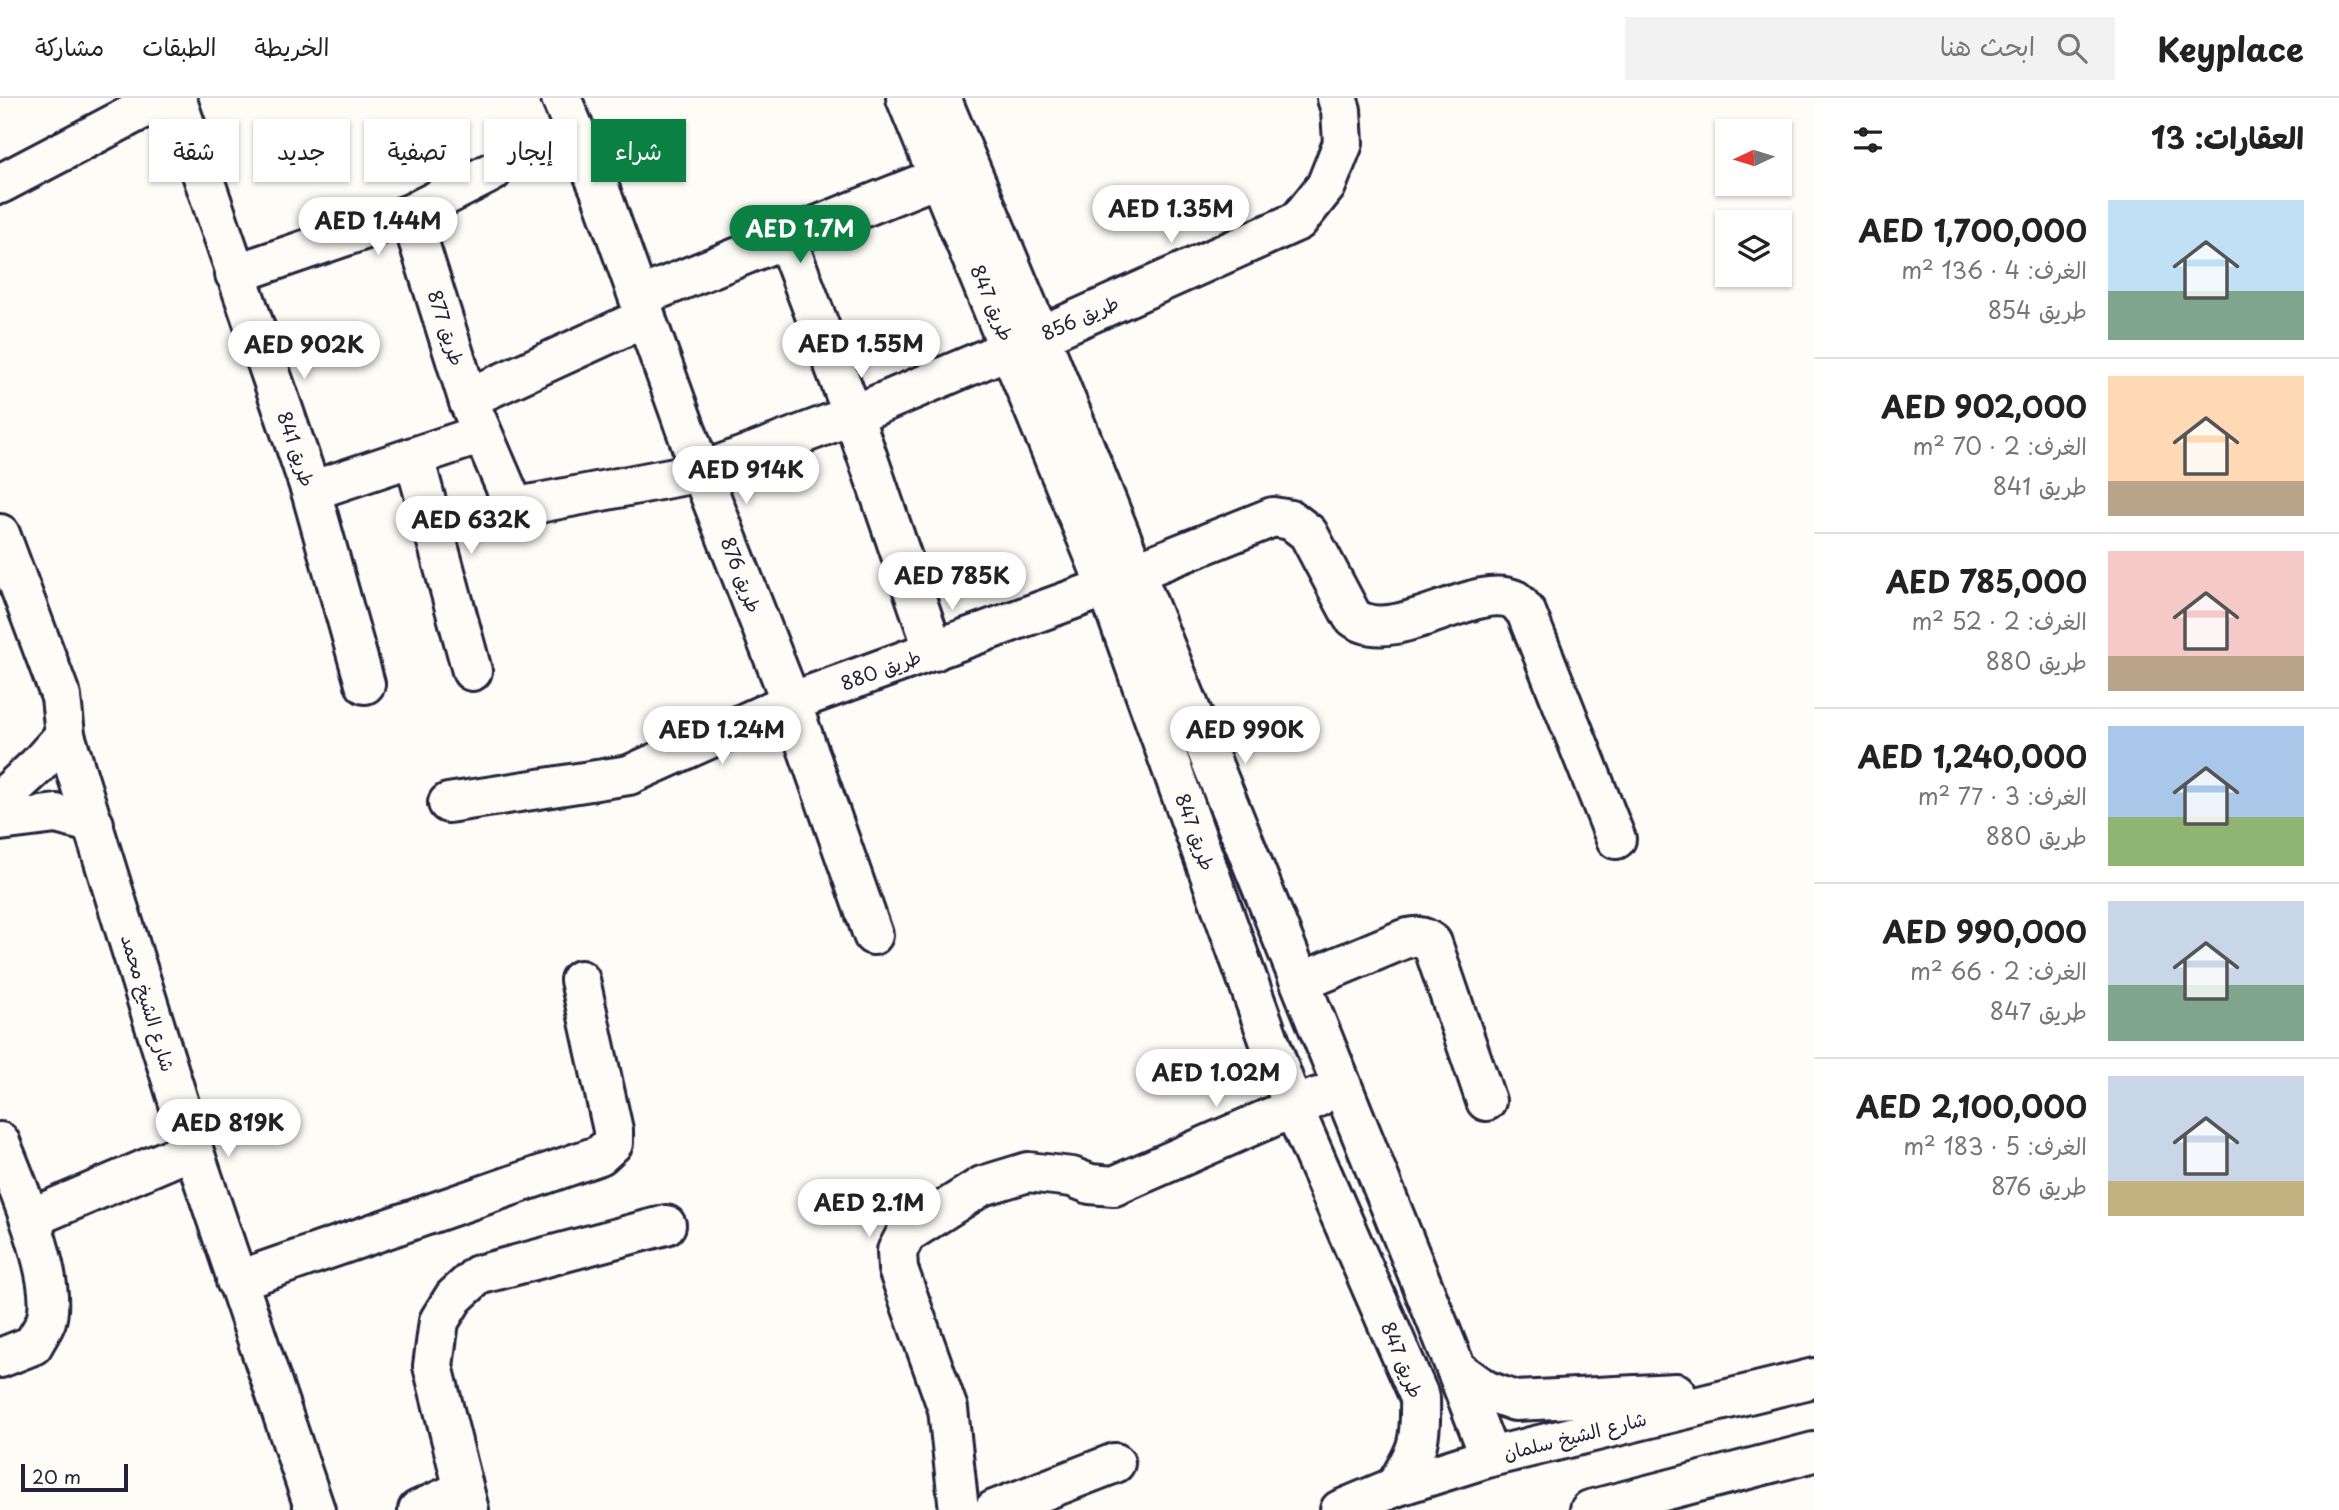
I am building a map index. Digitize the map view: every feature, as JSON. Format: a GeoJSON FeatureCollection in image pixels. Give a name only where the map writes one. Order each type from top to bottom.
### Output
{"type":"FeatureCollection","features":[{"type":"Feature","properties":{"kind":"street"},"geometry":{"type":"LineString","coordinates":[[0,184],[164,98]]}},
{"type":"Feature","properties":{"kind":"street","name":"طريق 841"},"geometry":{"type":"LineString","coordinates":[[176,98],[312,491],[365,684]]}},
{"type":"Feature","properties":{"kind":"street","name":"طريق 876"},"geometry":{"type":"LineString","coordinates":[[561,98],[600,190],[701,472],[791,702],[873,935]]}},
{"type":"Feature","properties":{"kind":"street","name":"طريق 847"},"geometry":{"type":"LineString","coordinates":[[906,98],[939,177],[1025,342]]}},
{"type":"Feature","properties":{"kind":"street","name":"طريق 847"},"geometry":{"type":"LineString","coordinates":[[941,98],[1025,342],[1121,580],[1301,982],[1490,1457]]}},
{"type":"Feature","properties":{"kind":"street","name":"طريق 856"},"geometry":{"type":"LineString","coordinates":[[701,472],[853,415],[1298,221],[1326,186],[1343,143],[1337,98]]}},
{"type":"Feature","properties":{"kind":"street"},"geometry":{"type":"LineString","coordinates":[[235,274],[410,214],[484,176]]}},
{"type":"Feature","properties":{"kind":"street"},"geometry":{"type":"LineString","coordinates":[[312,491],[414,457],[475,418],[480,393],[642,307],[786,238],[939,177]]}},
{"type":"Feature","properties":{"kind":"street","name":"طريق 877"},"geometry":{"type":"LineString","coordinates":[[410,214],[475,418],[512,502],[518,507],[701,472]]}},
{"type":"Feature","properties":{"kind":"street"},"geometry":{"type":"LineString","coordinates":[[786,238],[853,415],[934,651]]}},
{"type":"Feature","properties":{"kind":"street"},"geometry":{"type":"LineString","coordinates":[[414,457],[472,671]]}},
{"type":"Feature","properties":{"kind":"street","name":"طريق 880"},"geometry":{"type":"LineString","coordinates":[[448,803],[629,775],[791,702],[1121,580],[1273,517],[1291,520],[1308,533],[1352,616],[1362,625],[1381,628],[1490,597],[1515,600],[1526,612],[1616,839]]}},
{"type":"Feature","properties":{"kind":"street","name":"شارع الشيخ محمد"},"geometry":{"type":"LineString","coordinates":[[1,537],[61,697],[65,734],[193,1149],[314,1510]]}},
{"type":"Feature","properties":{"kind":"street","name":"طريق 847"},"geometry":{"type":"LineString","coordinates":[[1121,580],[1293,1107],[1420,1398],[1421,1432],[1415,1455],[1395,1488]]}},
{"type":"Feature","properties":{"kind":"street","name":"شارع الشيخ محمد"},"geometry":{"type":"LineString","coordinates":[[0,584],[51,715],[65,734]]}},
{"type":"Feature","properties":{"kind":"street"},"geometry":{"type":"LineString","coordinates":[[0,800],[37,766],[65,734]]}},
{"type":"Feature","properties":{"kind":"street"},"geometry":{"type":"LineString","coordinates":[[0,821],[56,814],[94,824]]}},
{"type":"Feature","properties":{"kind":"street"},"geometry":{"type":"LineString","coordinates":[[1301,982],[1404,939],[1417,936],[1426,938],[1432,943],[1486,1101]]}},
{"type":"Feature","properties":{"kind":"street"},"geometry":{"type":"LineString","coordinates":[[236,1281],[600,1155],[607,1149],[613,1143],[613,1130],[580,980]]}},
{"type":"Feature","properties":{"kind":"street"},"geometry":{"type":"LineString","coordinates":[[959,1510],[948,1409],[898,1269],[897,1251],[906,1234],[982,1186],[1028,1172],[1072,1177],[1090,1184],[1114,1186],[1342,1086]]}},
{"type":"Feature","properties":{"kind":"street"},"geometry":{"type":"LineString","coordinates":[[0,1142],[30,1218],[48,1296],[46,1320],[33,1345],[0,1358]]}},
{"type":"Feature","properties":{"kind":"street"},"geometry":{"type":"LineString","coordinates":[[30,1218],[193,1149]]}},
{"type":"Feature","properties":{"kind":"street"},"geometry":{"type":"LineString","coordinates":[[418,1510],[466,1500],[433,1366],[439,1321],[454,1297],[478,1275],[666,1224]]}},
{"type":"Feature","properties":{"kind":"street"},"geometry":{"type":"LineString","coordinates":[[1457,1369],[1485,1390],[1515,1401],[1769,1387]]}},
{"type":"Feature","properties":{"kind":"street","name":"شارع الشيخ سلمان"},"geometry":{"type":"LineString","coordinates":[[1340,1510],[1395,1488],[1490,1457],[1814,1378]]}},
{"type":"Feature","properties":{"kind":"street"},"geometry":{"type":"LineString","coordinates":[[1590,1510],[1814,1452]]}},
{"type":"Feature","properties":{"kind":"street"},"geometry":{"type":"LineString","coordinates":[[994,1510],[1115,1463]]}}]}
